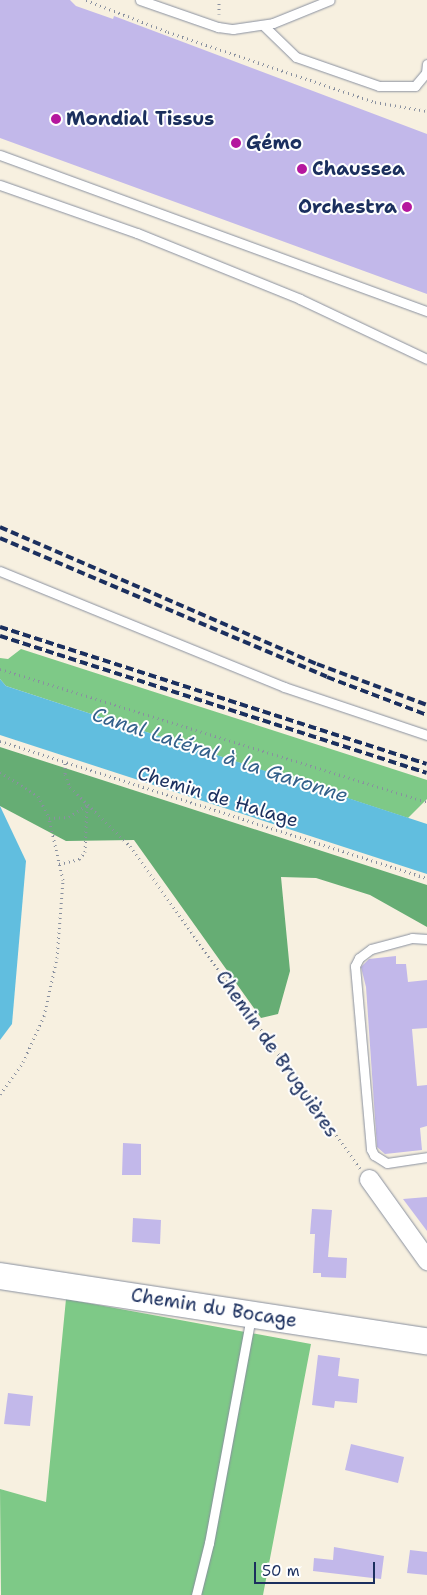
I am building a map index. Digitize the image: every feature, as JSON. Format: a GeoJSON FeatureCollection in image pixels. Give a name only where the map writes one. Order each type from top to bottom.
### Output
{"type":"FeatureCollection","features":[{"type":"Feature","properties":{"kind":"street"},"geometry":{"type":"LineString","coordinates":[[369,1180],[427,1260]]}},
{"type":"Feature","properties":{"kind":"street","name":"Chemin du Bocage"},"geometry":{"type":"LineString","coordinates":[[0,1276],[427,1341]]}},
{"type":"Feature","properties":{"kind":"lane"},"geometry":{"type":"LineString","coordinates":[[140,0],[218,27],[263,25],[330,0]]}},
{"type":"Feature","properties":{"kind":"lane"},"geometry":{"type":"LineString","coordinates":[[263,25],[296,57],[379,86],[415,86],[426,73],[427,64]]}},
{"type":"Feature","properties":{"kind":"lane"},"geometry":{"type":"LineString","coordinates":[[0,155],[427,311]]}},
{"type":"Feature","properties":{"kind":"lane"},"geometry":{"type":"LineString","coordinates":[[0,185],[137,233],[292,295],[427,359]]}},
{"type":"Feature","properties":{"kind":"lane"},"geometry":{"type":"LineString","coordinates":[[0,571],[284,687],[427,735]]}},
{"type":"Feature","properties":{"kind":"lane"},"geometry":{"type":"LineString","coordinates":[[427,939],[412,938],[371,949],[359,958],[355,966],[371,1150],[374,1155],[387,1163],[427,1157]]}},
{"type":"Feature","properties":{"kind":"lane"},"geometry":{"type":"LineString","coordinates":[[196,1595],[211,1533],[251,1314]]}},
{"type":"Feature","properties":{"kind":"path"},"geometry":{"type":"LineString","coordinates":[[86,0],[168,32],[375,102],[427,111]]}},
{"type":"Feature","properties":{"kind":"path"},"geometry":{"type":"LineString","coordinates":[[0,669],[427,802]]}},
{"type":"Feature","properties":{"kind":"path","name":"Chemin de Halage"},"geometry":{"type":"LineString","coordinates":[[0,742],[427,878]]}},
{"type":"Feature","properties":{"kind":"path","name":"Chemin de Bruguières"},"geometry":{"type":"LineString","coordinates":[[65,763],[65,774],[70,787],[130,846],[275,1053],[369,1180]]}},
{"type":"Feature","properties":{"kind":"path"},"geometry":{"type":"LineString","coordinates":[[0,772],[38,796],[50,818],[63,880],[57,958],[44,1016],[23,1062],[0,1094]]}},
{"type":"Feature","properties":{"kind":"path"},"geometry":{"type":"LineString","coordinates":[[50,818],[69,817],[87,805]]}},
{"type":"Feature","properties":{"kind":"path"},"geometry":{"type":"LineString","coordinates":[[59,864],[78,859],[85,852],[87,805]]}},
{"type":"Feature","properties":{"kind":"green space"},"geometry":{"type":"Polygon","coordinates":[[[21,649],[427,780],[427,799],[408,818],[6,686],[0,679],[0,658],[8,659],[21,649]]]}},
{"type":"Feature","properties":{"kind":"green space"},"geometry":{"type":"Polygon","coordinates":[[[0,747],[427,885],[427,927],[370,895],[316,878],[281,877],[290,971],[278,1014],[261,1018],[134,840],[66,841],[0,806],[0,747]]]}},
{"type":"Feature","properties":{"kind":"green space"},"geometry":{"type":"Polygon","coordinates":[[[66,1299],[311,1344],[263,1595],[1,1595],[0,1489],[46,1502],[66,1299]]]}},
{"type":"Feature","properties":{"kind":"water"},"geometry":{"type":"Polygon","coordinates":[[[0,679],[6,686],[427,824],[427,874],[0,735],[0,679]]]}},
{"type":"Feature","properties":{"kind":"water"},"geometry":{"type":"Polygon","coordinates":[[[0,806],[26,861],[12,1024],[0,1040],[0,806]]]}},
{"type":"Feature","properties":{"kind":"building"},"geometry":{"type":"Polygon","coordinates":[[[0,0],[70,0],[76,6],[113,19],[114,16],[427,134],[427,294],[0,138],[0,0]]]}},
{"type":"Feature","properties":{"kind":"building"},"geometry":{"type":"Polygon","coordinates":[[[396,956],[396,964],[406,964],[408,982],[427,980],[427,1028],[412,1029],[417,1086],[427,1085],[427,1126],[420,1128],[422,1150],[385,1154],[377,1147],[366,987],[361,967],[369,959],[396,956]]]}},
{"type":"Feature","properties":{"kind":"building"},"geometry":{"type":"Polygon","coordinates":[[[123,1143],[141,1144],[141,1175],[122,1175],[123,1143]]]}},
{"type":"Feature","properties":{"kind":"building"},"geometry":{"type":"Polygon","coordinates":[[[427,1197],[427,1231],[403,1199],[427,1197]]]}},
{"type":"Feature","properties":{"kind":"building"},"geometry":{"type":"Polygon","coordinates":[[[312,1209],[332,1210],[328,1257],[347,1258],[346,1278],[321,1277],[321,1273],[313,1273],[315,1234],[310,1234],[312,1209]]]}},
{"type":"Feature","properties":{"kind":"building"},"geometry":{"type":"Polygon","coordinates":[[[133,1218],[161,1220],[160,1244],[132,1242],[133,1218]]]}},
{"type":"Feature","properties":{"kind":"building"},"geometry":{"type":"Polygon","coordinates":[[[318,1355],[340,1358],[338,1376],[359,1379],[357,1403],[335,1401],[334,1408],[312,1405],[318,1355]]]}},
{"type":"Feature","properties":{"kind":"building"},"geometry":{"type":"Polygon","coordinates":[[[8,1393],[33,1396],[30,1426],[4,1424],[8,1393]]]}},
{"type":"Feature","properties":{"kind":"building"},"geometry":{"type":"Polygon","coordinates":[[[351,1444],[404,1457],[398,1483],[345,1470],[351,1444]]]}},
{"type":"Feature","properties":{"kind":"building"},"geometry":{"type":"Polygon","coordinates":[[[334,1547],[384,1556],[381,1579],[313,1571],[314,1558],[333,1560],[334,1547]]]}},
{"type":"Feature","properties":{"kind":"building"},"geometry":{"type":"Polygon","coordinates":[[[410,1550],[427,1552],[427,1575],[407,1573],[410,1550]]]}},
{"type":"Feature","properties":{"kind":"railway"},"geometry":{"type":"LineString","coordinates":[[0,527],[317,664],[427,705]]}},
{"type":"Feature","properties":{"kind":"railway"},"geometry":{"type":"LineString","coordinates":[[0,538],[327,677],[427,715]]}},
{"type":"Feature","properties":{"kind":"railway"},"geometry":{"type":"LineString","coordinates":[[0,627],[427,764]]}},
{"type":"Feature","properties":{"kind":"railway"},"geometry":{"type":"LineString","coordinates":[[0,636],[427,773]]}},
{"type":"Feature","properties":{"kind":"place","name":"Mondial Tissus"},"geometry":{"type":"Point","coordinates":[56,119]}},
{"type":"Feature","properties":{"kind":"place","name":"Gémo"},"geometry":{"type":"Point","coordinates":[236,143]}},
{"type":"Feature","properties":{"kind":"place","name":"Chaussea"},"geometry":{"type":"Point","coordinates":[302,169]}},
{"type":"Feature","properties":{"kind":"place","name":"Orchestra"},"geometry":{"type":"Point","coordinates":[407,207]}},
{"type":"Feature","properties":{"kind":"water label","name":"Canal Latéral à la Garonne"},"geometry":{"type":"Point","coordinates":[220,755]}}]}
